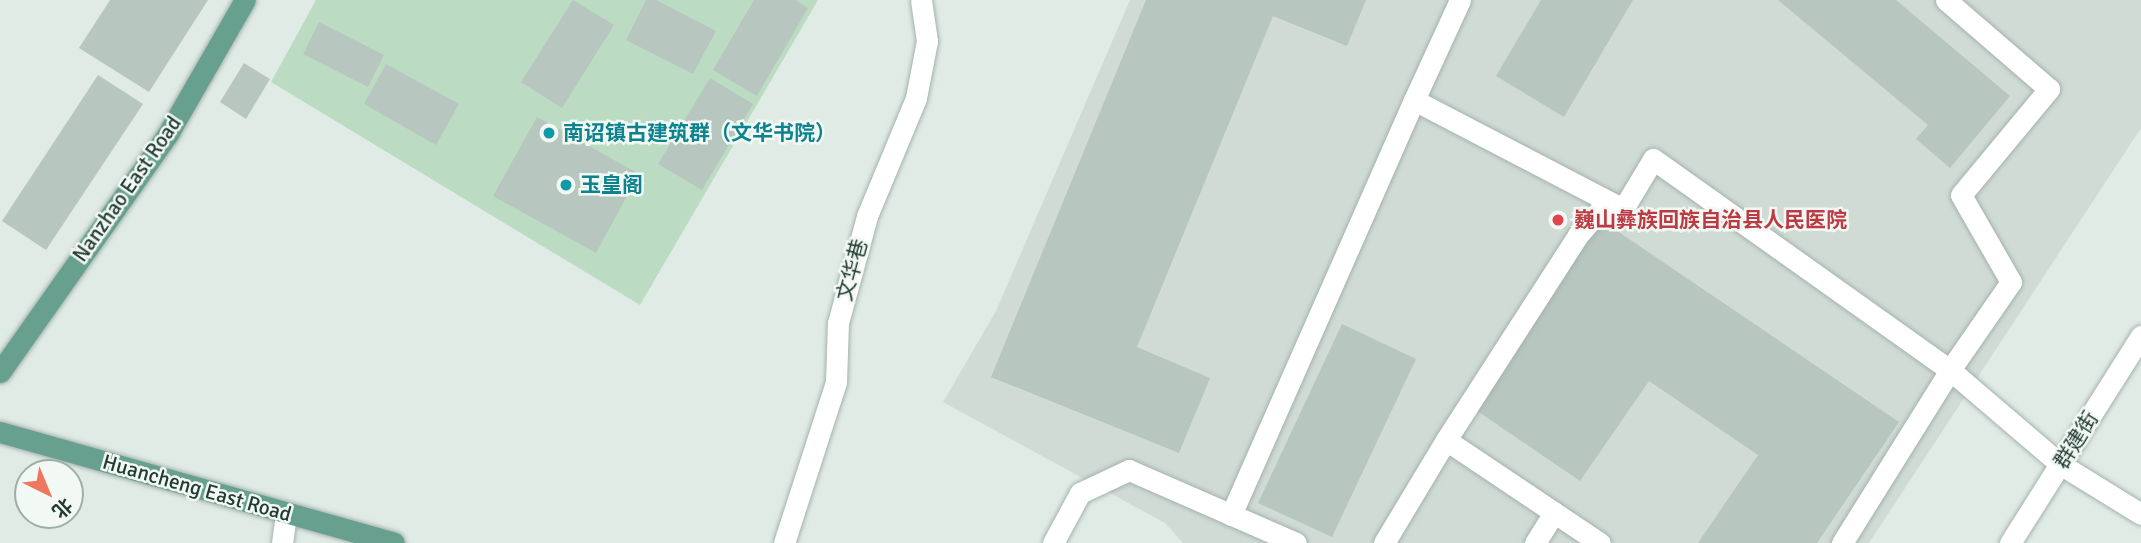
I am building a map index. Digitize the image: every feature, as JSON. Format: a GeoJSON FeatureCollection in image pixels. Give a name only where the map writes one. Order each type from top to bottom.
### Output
{"type":"FeatureCollection","features":[{"type":"Feature","properties":{"kind":"main road","name":"Nanzhao East Road"},"geometry":{"type":"LineString","coordinates":[[0,372],[169,132],[245,0]]}},
{"type":"Feature","properties":{"kind":"main road","name":"Huancheng East Road"},"geometry":{"type":"LineString","coordinates":[[0,432],[394,543]]}},
{"type":"Feature","properties":{"kind":"street","name":"文华巷"},"geometry":{"type":"LineString","coordinates":[[784,543],[836,382],[838,323],[867,216],[916,98],[927,41],[922,0]]}},
{"type":"Feature","properties":{"kind":"street"},"geometry":{"type":"LineString","coordinates":[[1231,515],[1460,0]]}},
{"type":"Feature","properties":{"kind":"street"},"geometry":{"type":"LineString","coordinates":[[1842,543],[1950,370],[2011,282],[1961,195],[2049,89],[1946,0]]}},
{"type":"Feature","properties":{"kind":"street"},"geometry":{"type":"LineString","coordinates":[[1414,100],[1623,209]]}},
{"type":"Feature","properties":{"kind":"street"},"geometry":{"type":"LineString","coordinates":[[1623,209],[1653,159],[1950,370],[2060,464],[2141,514]]}},
{"type":"Feature","properties":{"kind":"street"},"geometry":{"type":"LineString","coordinates":[[1384,543],[1446,440],[1578,235],[1602,207],[1623,209]]}},
{"type":"Feature","properties":{"kind":"street","name":"群建街"},"geometry":{"type":"LineString","coordinates":[[2010,543],[2141,336]]}},
{"type":"Feature","properties":{"kind":"street"},"geometry":{"type":"LineString","coordinates":[[1446,440],[1600,543]]}},
{"type":"Feature","properties":{"kind":"street"},"geometry":{"type":"LineString","coordinates":[[1053,543],[1080,493],[1129,470],[1296,543]]}},
{"type":"Feature","properties":{"kind":"street"},"geometry":{"type":"LineString","coordinates":[[1535,543],[1554,512]]}},
{"type":"Feature","properties":{"kind":"street"},"geometry":{"type":"LineString","coordinates":[[282,543],[286,514]]}},
{"type":"Feature","properties":{"kind":"shaded area","name":"巍山彝族回族自治县人民医院"},"geometry":{"type":"Polygon","coordinates":[[[1130,0],[2141,0],[2141,128],[1869,543],[1183,543],[1165,523],[943,402],[996,311],[1130,0]]]}},
{"type":"Feature","properties":{"kind":"green space","name":"南诏镇古建筑群（文华书院）"},"geometry":{"type":"Polygon","coordinates":[[[316,0],[818,0],[640,305],[271,82],[316,0]]]}},
{"type":"Feature","properties":{"kind":"building"},"geometry":{"type":"Polygon","coordinates":[[[110,0],[208,0],[149,92],[79,48],[110,0]]]}},
{"type":"Feature","properties":{"kind":"building"},"geometry":{"type":"Polygon","coordinates":[[[573,0],[614,25],[562,108],[521,82],[573,0]]]}},
{"type":"Feature","properties":{"kind":"building"},"geometry":{"type":"Polygon","coordinates":[[[646,0],[656,0],[716,31],[693,74],[626,40],[646,0]]]}},
{"type":"Feature","properties":{"kind":"building"},"geometry":{"type":"Polygon","coordinates":[[[754,0],[795,0],[808,8],[757,96],[713,70],[754,0]]]}},
{"type":"Feature","properties":{"kind":"building"},"geometry":{"type":"Polygon","coordinates":[[[1146,0],[1366,0],[1347,46],[1273,16],[1137,347],[1210,378],[1179,453],[991,377],[1146,0]]]}},
{"type":"Feature","properties":{"kind":"building"},"geometry":{"type":"Polygon","coordinates":[[[1541,0],[1633,0],[1564,117],[1496,76],[1541,0]]]}},
{"type":"Feature","properties":{"kind":"building"},"geometry":{"type":"Polygon","coordinates":[[[1778,0],[1896,0],[2010,96],[1950,168],[1916,139],[1928,125],[1778,0]]]}},
{"type":"Feature","properties":{"kind":"building"},"geometry":{"type":"Polygon","coordinates":[[[319,22],[384,55],[368,87],[303,54],[319,22]]]}},
{"type":"Feature","properties":{"kind":"building"},"geometry":{"type":"Polygon","coordinates":[[[244,63],[270,79],[246,119],[220,102],[244,63]]]}},
{"type":"Feature","properties":{"kind":"building"},"geometry":{"type":"Polygon","coordinates":[[[386,64],[459,104],[436,145],[364,104],[386,64]]]}},
{"type":"Feature","properties":{"kind":"building"},"geometry":{"type":"Polygon","coordinates":[[[98,75],[143,104],[46,250],[2,221],[98,75]]]}},
{"type":"Feature","properties":{"kind":"building"},"geometry":{"type":"Polygon","coordinates":[[[710,78],[753,104],[702,190],[658,164],[710,78]]]}},
{"type":"Feature","properties":{"kind":"building","name":"玉皇阁"},"geometry":{"type":"Polygon","coordinates":[[[537,117],[639,174],[596,253],[493,196],[537,117]]]}},
{"type":"Feature","properties":{"kind":"building"},"geometry":{"type":"Polygon","coordinates":[[[1601,220],[1899,422],[1817,543],[1698,543],[1758,455],[1649,381],[1580,481],[1473,408],[1601,220]]]}},
{"type":"Feature","properties":{"kind":"building"},"geometry":{"type":"Polygon","coordinates":[[[1342,324],[1416,359],[1332,537],[1258,503],[1342,324]]]}},
{"type":"Feature","properties":{"kind":"place","name":"南诏镇古建筑群（文华书院）"},"geometry":{"type":"Point","coordinates":[549,133]}},
{"type":"Feature","properties":{"kind":"place","name":"玉皇阁"},"geometry":{"type":"Point","coordinates":[566,185]}},
{"type":"Feature","properties":{"kind":"place","name":"巍山彝族回族自治县人民医院"},"geometry":{"type":"Point","coordinates":[1558,220]}}]}
